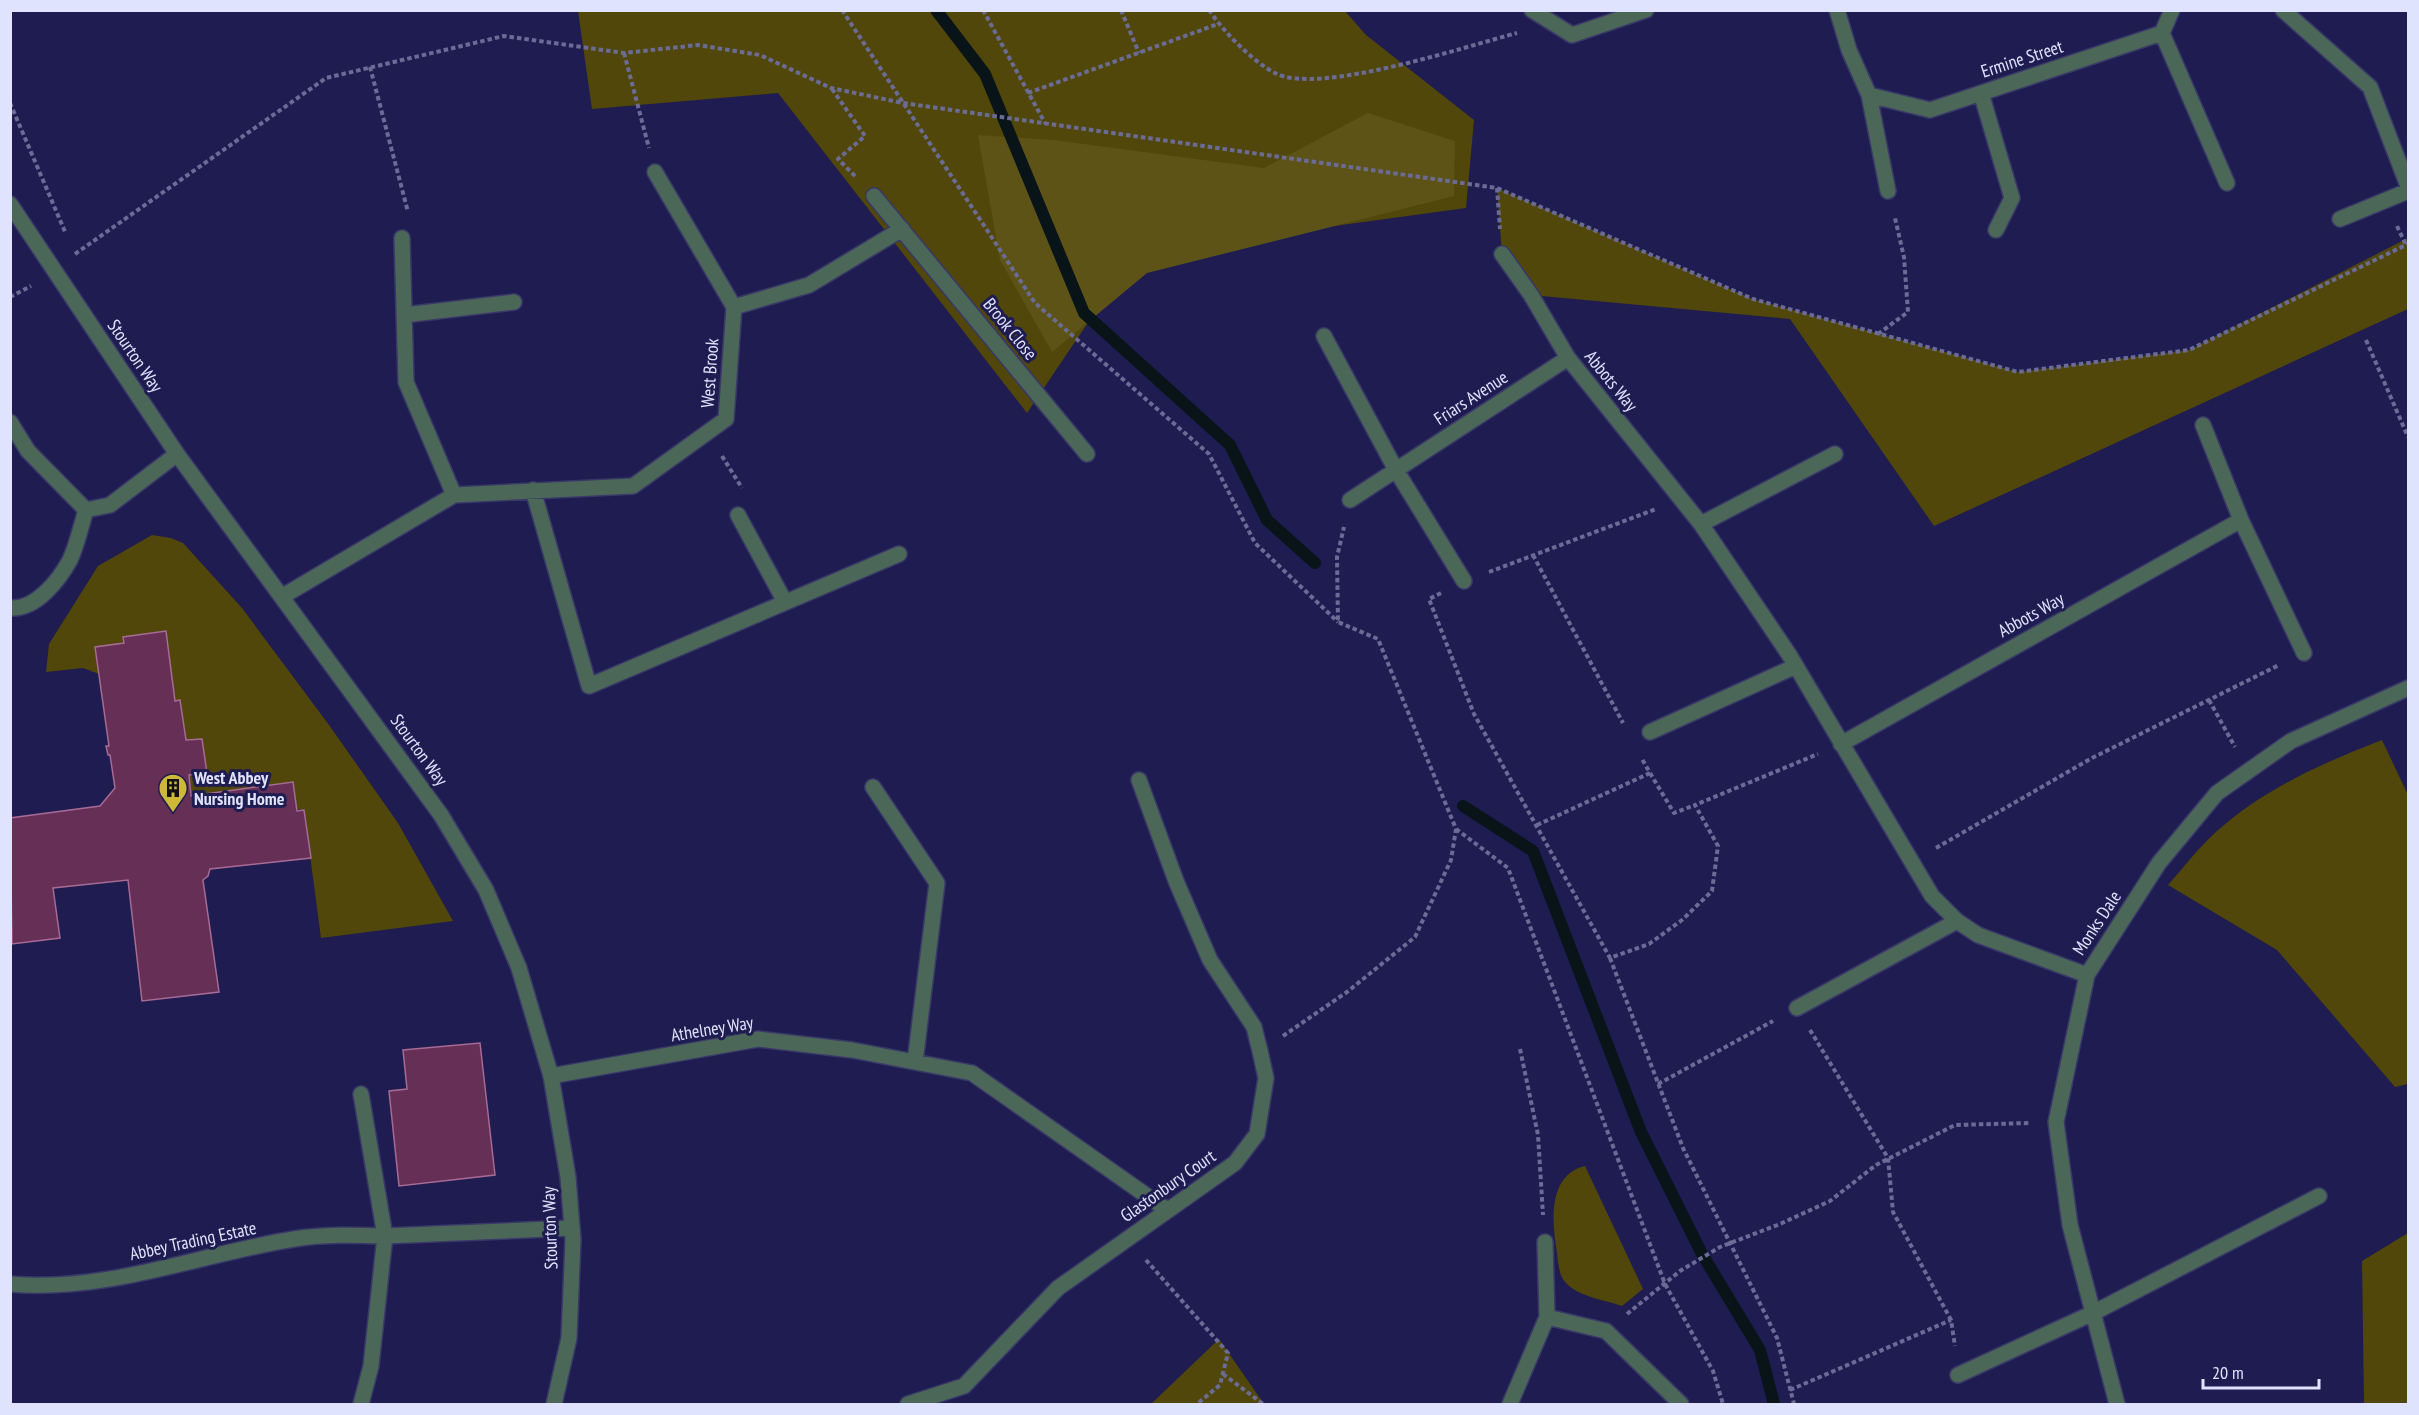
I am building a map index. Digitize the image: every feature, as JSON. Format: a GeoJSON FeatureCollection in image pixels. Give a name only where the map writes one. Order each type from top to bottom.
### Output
{"type":"FeatureCollection","features":[{"type":"Feature","properties":{"kind":"street"},"geometry":{"type":"LineString","coordinates":[[1532,10],[1572,35],[1646,10]]}},
{"type":"Feature","properties":{"kind":"street"},"geometry":{"type":"LineString","coordinates":[[1837,10],[1849,51],[1869,95],[1888,190]]}},
{"type":"Feature","properties":{"kind":"street"},"geometry":{"type":"LineString","coordinates":[[2172,10],[2162,33],[2227,183]]}},
{"type":"Feature","properties":{"kind":"street"},"geometry":{"type":"LineString","coordinates":[[2289,11],[2370,87],[2409,186]]}},
{"type":"Feature","properties":{"kind":"street","name":"Ermine Street"},"geometry":{"type":"LineString","coordinates":[[1869,95],[1930,110],[2162,33]]}},
{"type":"Feature","properties":{"kind":"street"},"geometry":{"type":"LineString","coordinates":[[1981,93],[2012,198],[1996,230]]}},
{"type":"Feature","properties":{"kind":"street"},"geometry":{"type":"LineString","coordinates":[[655,172],[734,307],[809,285],[902,229]]}},
{"type":"Feature","properties":{"kind":"street"},"geometry":{"type":"LineString","coordinates":[[2340,219],[2409,191]]}},
{"type":"Feature","properties":{"kind":"street","name":"Brook Close"},"geometry":{"type":"LineString","coordinates":[[874,196],[1087,454]]}},
{"type":"Feature","properties":{"kind":"street","name":"Stourton Way"},"geometry":{"type":"LineString","coordinates":[[10,204],[177,454],[441,815],[486,890],[519,968],[551,1076],[568,1177],[572,1228],[569,1338],[555,1404]]}},
{"type":"Feature","properties":{"kind":"street"},"geometry":{"type":"LineString","coordinates":[[402,238],[406,382],[453,495]]}},
{"type":"Feature","properties":{"kind":"street","name":"Abbots Way"},"geometry":{"type":"LineString","coordinates":[[1502,254],[1531,295],[1568,358],[1701,524],[1797,666],[1932,896],[1957,921],[1977,935],[2087,975]]}},
{"type":"Feature","properties":{"kind":"street"},"geometry":{"type":"LineString","coordinates":[[404,315],[514,302]]}},
{"type":"Feature","properties":{"kind":"street","name":"West Brook"},"geometry":{"type":"LineString","coordinates":[[283,596],[453,495],[633,486],[726,419],[734,307]]}},
{"type":"Feature","properties":{"kind":"street"},"geometry":{"type":"LineString","coordinates":[[1324,336],[1396,470],[1464,581]]}},
{"type":"Feature","properties":{"kind":"street","name":"Friars Avenue"},"geometry":{"type":"LineString","coordinates":[[1350,500],[1568,358]]}},
{"type":"Feature","properties":{"kind":"street"},"geometry":{"type":"LineString","coordinates":[[10,422],[28,451],[86,510]]}},
{"type":"Feature","properties":{"kind":"street"},"geometry":{"type":"LineString","coordinates":[[2203,425],[2241,520],[2304,653]]}},
{"type":"Feature","properties":{"kind":"street"},"geometry":{"type":"LineString","coordinates":[[86,510],[110,505],[177,454]]}},
{"type":"Feature","properties":{"kind":"street"},"geometry":{"type":"LineString","coordinates":[[1701,524],[1835,454]]}},
{"type":"Feature","properties":{"kind":"street"},"geometry":{"type":"LineString","coordinates":[[533,490],[590,686],[899,554]]}},
{"type":"Feature","properties":{"kind":"street"},"geometry":{"type":"LineString","coordinates":[[10,608],[16,609],[42,597],[70,559],[86,510]]}},
{"type":"Feature","properties":{"kind":"street"},"geometry":{"type":"LineString","coordinates":[[738,515],[785,602]]}},
{"type":"Feature","properties":{"kind":"street","name":"Abbots Way"},"geometry":{"type":"LineString","coordinates":[[1841,744],[2241,520]]}},
{"type":"Feature","properties":{"kind":"street"},"geometry":{"type":"LineString","coordinates":[[1650,732],[1797,666]]}},
{"type":"Feature","properties":{"kind":"street","name":"Monks Dale"},"geometry":{"type":"LineString","coordinates":[[2117,1404],[2070,1225],[2056,1122],[2087,975],[2159,863],[2217,793],[2291,741],[2409,688]]}},
{"type":"Feature","properties":{"kind":"street","name":"Glastonbury Court"},"geometry":{"type":"LineString","coordinates":[[909,1404],[964,1386],[1058,1288],[1235,1163],[1257,1134],[1266,1078],[1254,1027],[1210,960],[1176,881],[1139,780]]}},
{"type":"Feature","properties":{"kind":"street"},"geometry":{"type":"LineString","coordinates":[[873,787],[937,883],[915,1062]]}},
{"type":"Feature","properties":{"kind":"street"},"geometry":{"type":"LineString","coordinates":[[1797,1008],[1957,921]]}},
{"type":"Feature","properties":{"kind":"street","name":"Athelney Way"},"geometry":{"type":"LineString","coordinates":[[551,1076],[758,1039],[852,1050],[972,1073],[1167,1210]]}},
{"type":"Feature","properties":{"kind":"street"},"geometry":{"type":"LineString","coordinates":[[361,1094],[385,1236],[371,1366],[361,1404]]}},
{"type":"Feature","properties":{"kind":"street"},"geometry":{"type":"LineString","coordinates":[[1958,1375],[2093,1313],[2319,1196]]}},
{"type":"Feature","properties":{"kind":"street","name":"Abbey Trading Estate"},"geometry":{"type":"LineString","coordinates":[[10,1284],[44,1287],[87,1284],[294,1239],[343,1234],[385,1236],[572,1228]]}},
{"type":"Feature","properties":{"kind":"street"},"geometry":{"type":"LineString","coordinates":[[1510,1404],[1546,1317],[1545,1242]]}},
{"type":"Feature","properties":{"kind":"street"},"geometry":{"type":"LineString","coordinates":[[1546,1317],[1606,1331],[1681,1404]]}},
{"type":"Feature","properties":{"kind":"path"},"geometry":{"type":"LineString","coordinates":[[842,10],[1035,303],[1209,454],[1255,543],[1338,622],[1378,639],[1456,829],[1509,868],[1665,1284],[1713,1371],[1723,1404]]}},
{"type":"Feature","properties":{"kind":"path"},"geometry":{"type":"LineString","coordinates":[[983,10],[1045,123]]}},
{"type":"Feature","properties":{"kind":"path"},"geometry":{"type":"LineString","coordinates":[[1121,10],[1139,53]]}},
{"type":"Feature","properties":{"kind":"path"},"geometry":{"type":"LineString","coordinates":[[1209,10],[1223,31],[1276,74],[1322,80],[1388,67],[1552,23]]}},
{"type":"Feature","properties":{"kind":"path"},"geometry":{"type":"LineString","coordinates":[[1028,93],[1218,24]]}},
{"type":"Feature","properties":{"kind":"path"},"geometry":{"type":"LineString","coordinates":[[10,103],[75,254],[326,78],[504,36],[624,53],[698,45],[760,55],[831,88],[903,103],[1497,188],[1752,299],[2018,372],[2189,351],[2409,244]]}},
{"type":"Feature","properties":{"kind":"path"},"geometry":{"type":"LineString","coordinates":[[624,53],[655,172]]}},
{"type":"Feature","properties":{"kind":"path"},"geometry":{"type":"LineString","coordinates":[[370,67],[409,217],[402,238]]}},
{"type":"Feature","properties":{"kind":"path"},"geometry":{"type":"LineString","coordinates":[[831,88],[865,136],[838,159],[874,196]]}},
{"type":"Feature","properties":{"kind":"path"},"geometry":{"type":"LineString","coordinates":[[1497,188],[1502,254]]}},
{"type":"Feature","properties":{"kind":"path"},"geometry":{"type":"LineString","coordinates":[[1878,334],[1908,312],[1904,257],[1888,190]]}},
{"type":"Feature","properties":{"kind":"path"},"geometry":{"type":"LineString","coordinates":[[2366,340],[2409,436]]}},
{"type":"Feature","properties":{"kind":"path"},"geometry":{"type":"LineString","coordinates":[[708,432],[750,501],[738,515]]}},
{"type":"Feature","properties":{"kind":"path"},"geometry":{"type":"LineString","coordinates":[[1681,500],[1464,581],[1429,599],[1474,714],[1610,958],[1683,1148],[1732,1242],[1777,1338],[1794,1404]]}},
{"type":"Feature","properties":{"kind":"path"},"geometry":{"type":"LineString","coordinates":[[1533,555],[1628,733]]}},
{"type":"Feature","properties":{"kind":"path"},"geometry":{"type":"LineString","coordinates":[[1337,556],[1338,622]]}},
{"type":"Feature","properties":{"kind":"path"},"geometry":{"type":"LineString","coordinates":[[1951,840],[2092,758],[2304,653]]}},
{"type":"Feature","properties":{"kind":"path"},"geometry":{"type":"LineString","coordinates":[[2209,700],[2248,771]]}},
{"type":"Feature","properties":{"kind":"path"},"geometry":{"type":"LineString","coordinates":[[1639,753],[1674,813],[1841,744]]}},
{"type":"Feature","properties":{"kind":"path"},"geometry":{"type":"LineString","coordinates":[[1537,825],[1650,773]]}},
{"type":"Feature","properties":{"kind":"path"},"geometry":{"type":"LineString","coordinates":[[1610,958],[1649,944],[1682,920],[1712,891],[1718,846],[1695,805]]}},
{"type":"Feature","properties":{"kind":"path"},"geometry":{"type":"LineString","coordinates":[[1260,1051],[1347,992],[1415,937],[1451,860],[1456,829]]}},
{"type":"Feature","properties":{"kind":"path"},"geometry":{"type":"LineString","coordinates":[[1658,1084],[1797,1008],[1888,1158],[1893,1212],[1951,1320],[1958,1375]]}},
{"type":"Feature","properties":{"kind":"path"},"geometry":{"type":"LineString","coordinates":[[1520,1049],[1538,1136],[1545,1242]]}},
{"type":"Feature","properties":{"kind":"path"},"geometry":{"type":"LineString","coordinates":[[1606,1331],[1680,1271],[1720,1247],[1780,1224],[1830,1201],[1888,1158],[1955,1125],[2056,1122]]}},
{"type":"Feature","properties":{"kind":"path"},"geometry":{"type":"LineString","coordinates":[[1127,1239],[1228,1353],[1220,1385],[1197,1404]]}},
{"type":"Feature","properties":{"kind":"path"},"geometry":{"type":"LineString","coordinates":[[1790,1390],[1951,1320]]}},
{"type":"Feature","properties":{"kind":"path"},"geometry":{"type":"LineString","coordinates":[[1223,1374],[1263,1404]]}},
{"type":"Feature","properties":{"kind":"shaded area"},"geometry":{"type":"Polygon","coordinates":[[[578,11],[1345,11],[1366,35],[1474,120],[1466,208],[1135,253],[1027,413],[778,93],[592,109],[578,11]]]}},
{"type":"Feature","properties":{"kind":"shaded area"},"geometry":{"type":"Polygon","coordinates":[[[1368,113],[1455,141],[1454,196],[1147,273],[1052,352],[1000,260],[978,135],[1054,140],[1264,168],[1368,113]]]}},
{"type":"Feature","properties":{"kind":"shaded area"},"geometry":{"type":"Polygon","coordinates":[[[1497,188],[1753,299],[2018,372],[2189,350],[2408,238],[2408,309],[1934,526],[1790,319],[1531,295],[1502,254],[1497,188]]]}},
{"type":"Feature","properties":{"kind":"shaded area"},"geometry":{"type":"Polygon","coordinates":[[[152,535],[171,538],[183,543],[242,608],[398,823],[453,921],[321,938],[304,810],[191,796],[189,775],[207,773],[202,739],[186,740],[180,701],[175,701],[124,643],[95,647],[99,674],[83,668],[46,672],[49,644],[98,566],[152,535]]]}},
{"type":"Feature","properties":{"kind":"shaded area"},"geometry":{"type":"Polygon","coordinates":[[[2382,740],[2408,795],[2408,1084],[2395,1087],[2277,950],[2168,885],[2210,837],[2255,802],[2295,778],[2382,740]]]}},
{"type":"Feature","properties":{"kind":"shaded area"},"geometry":{"type":"Polygon","coordinates":[[[1585,1166],[1643,1289],[1622,1306],[1571,1288],[1559,1269],[1554,1228],[1558,1190],[1564,1179],[1573,1171],[1585,1166]]]}},
{"type":"Feature","properties":{"kind":"shaded area"},"geometry":{"type":"Polygon","coordinates":[[[2408,1233],[2408,1404],[2364,1404],[2362,1261],[2408,1233]]]}},
{"type":"Feature","properties":{"kind":"shaded area"},"geometry":{"type":"Polygon","coordinates":[[[1219,1339],[1264,1404],[1151,1404],[1219,1339]]]}},
{"type":"Feature","properties":{"kind":"building","name":"West Abbey Nursing Home"},"geometry":{"type":"Polygon","coordinates":[[[166,631],[175,701],[180,700],[186,740],[202,739],[207,773],[189,775],[191,796],[293,782],[297,811],[304,810],[311,858],[210,869],[208,876],[203,880],[219,992],[142,1001],[128,880],[53,888],[60,938],[12,944],[10,818],[100,806],[115,788],[110,755],[108,755],[106,746],[109,746],[95,647],[124,643],[123,637],[166,631]]]}},
{"type":"Feature","properties":{"kind":"building"},"geometry":{"type":"Polygon","coordinates":[[[480,1043],[495,1175],[399,1186],[389,1091],[407,1089],[403,1050],[480,1043]]]}},
{"type":"Feature","properties":{"kind":"waterway"},"geometry":{"type":"LineString","coordinates":[[936,10],[985,74],[1084,313],[1230,445],[1267,520],[1315,563]]}},
{"type":"Feature","properties":{"kind":"waterway"},"geometry":{"type":"LineString","coordinates":[[1463,806],[1533,851],[1641,1132],[1702,1254],[1760,1350],[1774,1404]]}},
{"type":"Feature","properties":{"kind":"place","name":"West Abbey Nursing Home"},"geometry":{"type":"Point","coordinates":[173,814]}}]}
